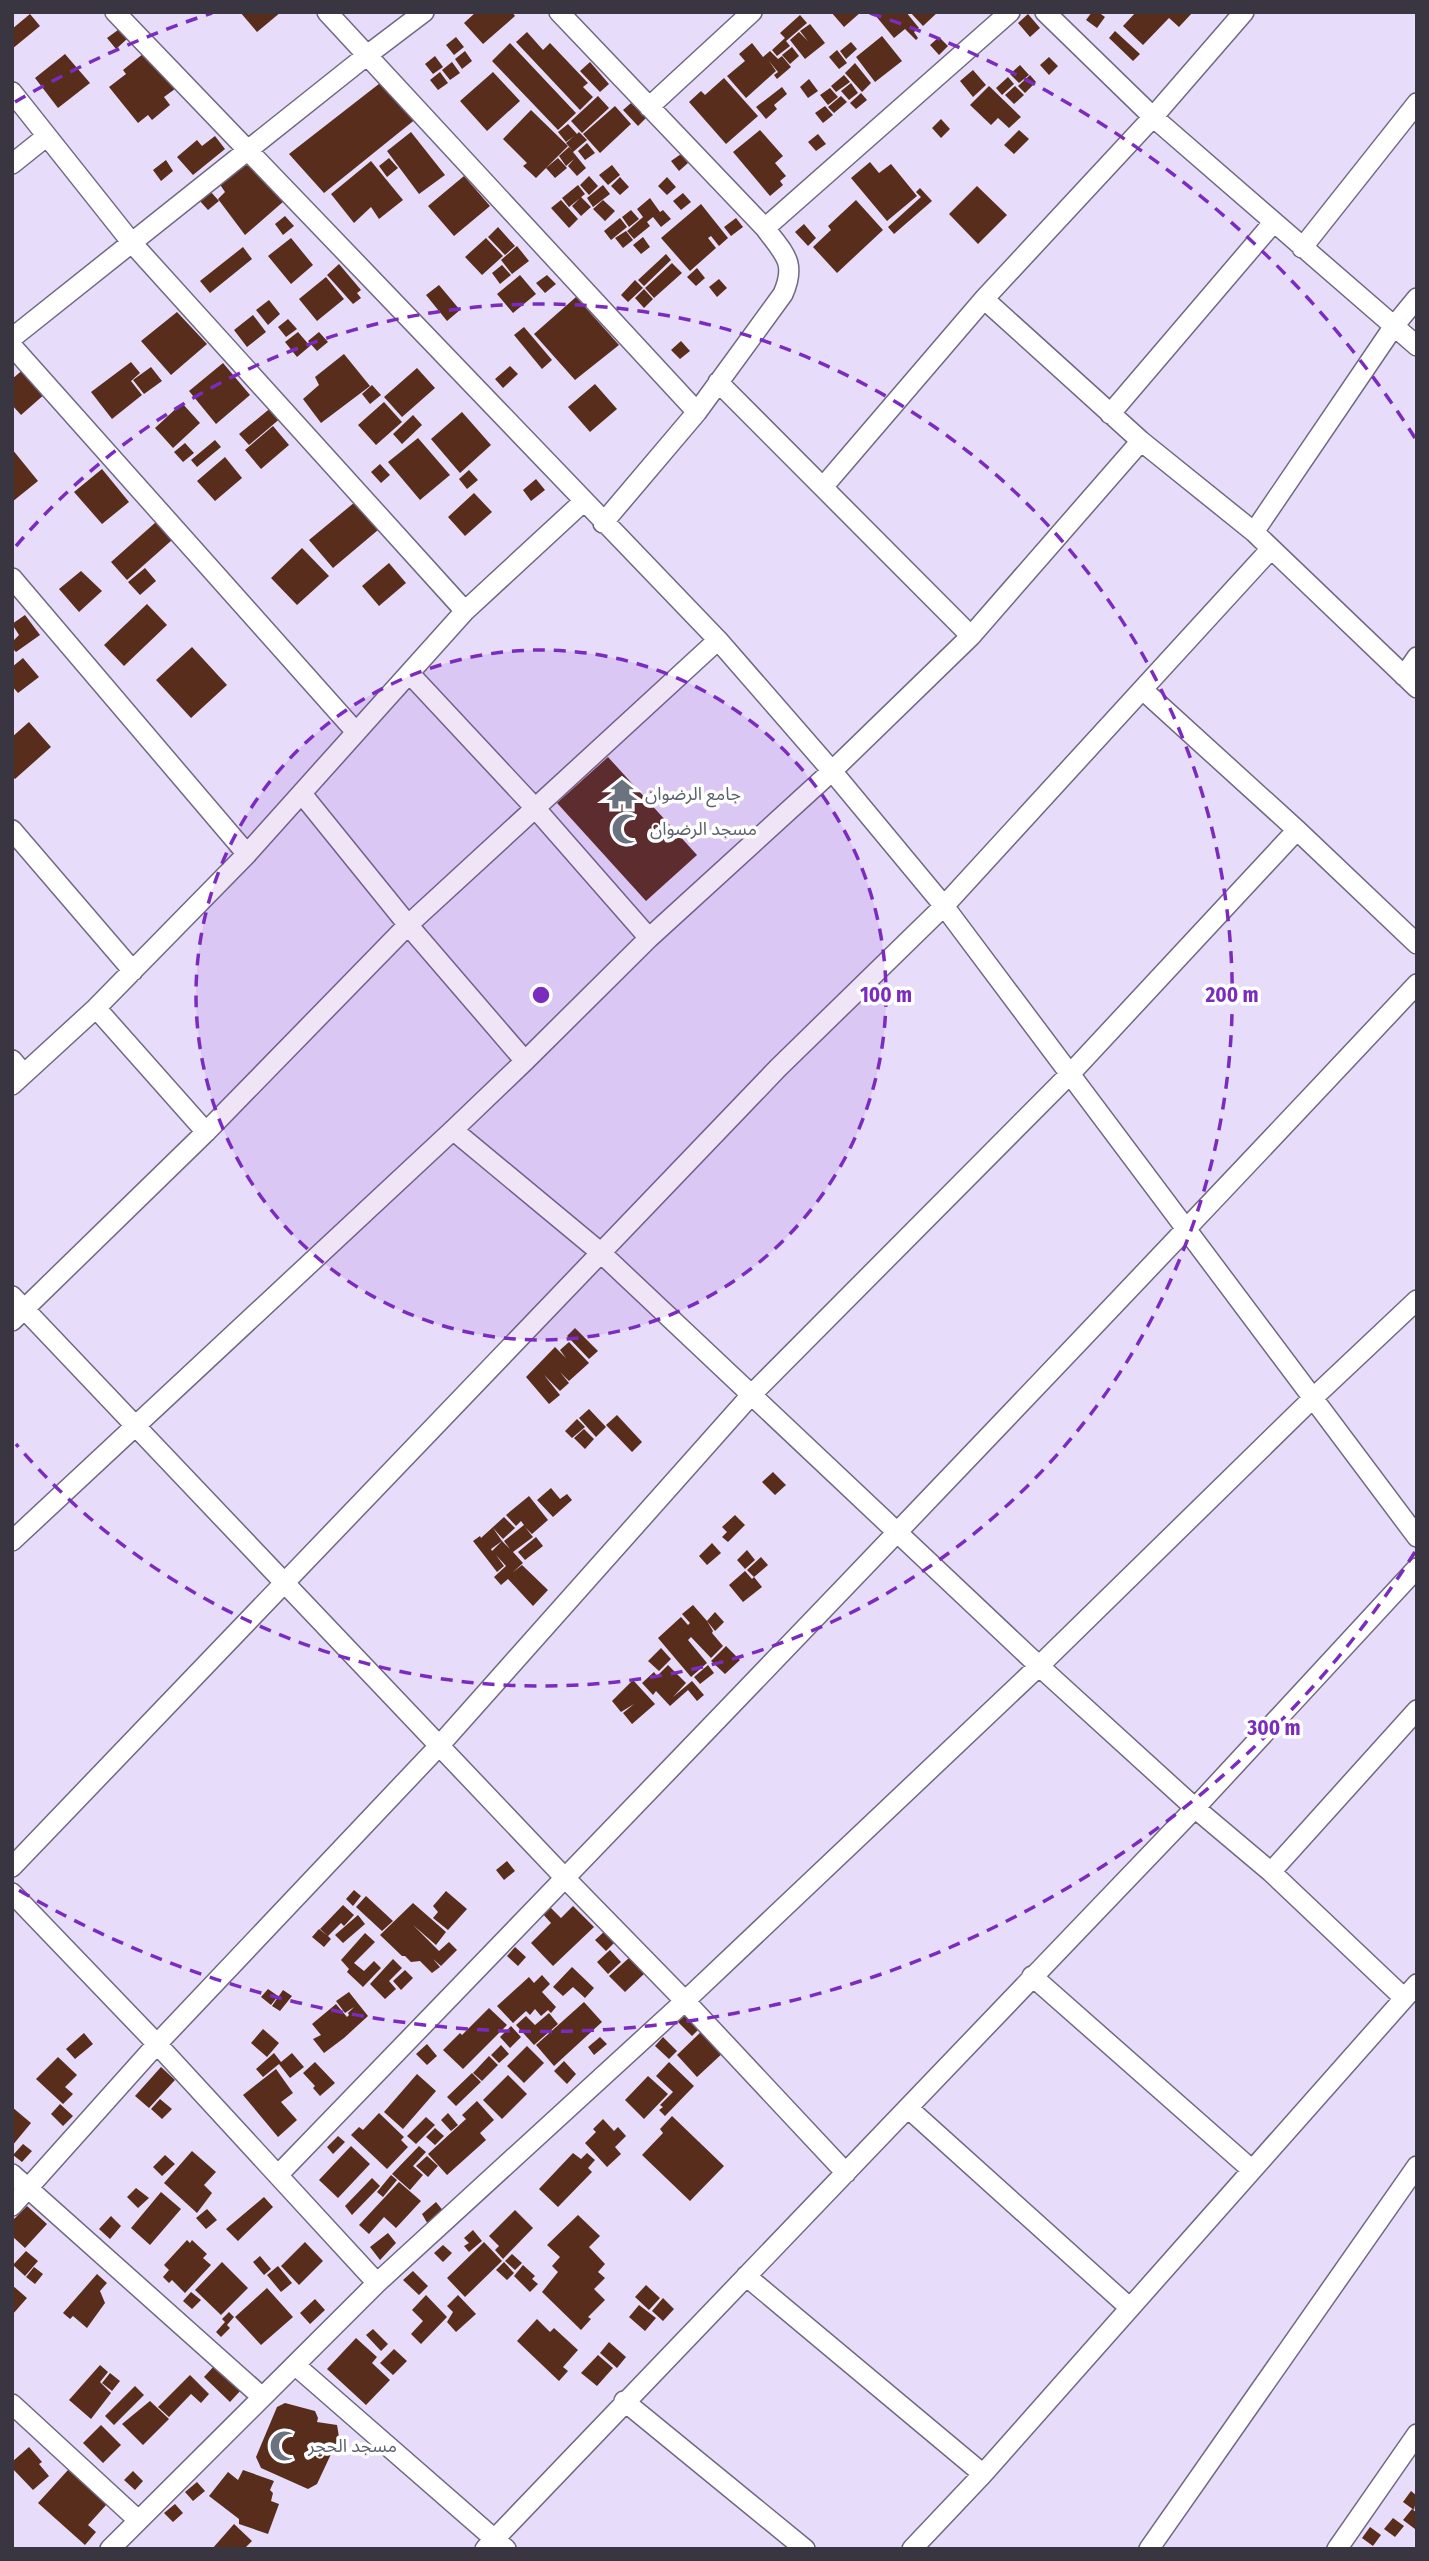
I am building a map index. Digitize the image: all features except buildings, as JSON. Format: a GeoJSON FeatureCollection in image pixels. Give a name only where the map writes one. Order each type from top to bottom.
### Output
{"type":"FeatureCollection","features":[{"type":"Feature","properties":{"kind":"street"},"geometry":{"type":"LineString","coordinates":[[115,12],[718,640],[832,771],[944,906],[1417,1537]]}},
{"type":"Feature","properties":{"kind":"street"},"geometry":{"type":"LineString","coordinates":[[327,12],[697,412]]}},
{"type":"Feature","properties":{"kind":"street"},"geometry":{"type":"LineString","coordinates":[[12,338],[424,12]]}},
{"type":"Feature","properties":{"kind":"street"},"geometry":{"type":"LineString","coordinates":[[559,12],[765,228],[786,257],[791,276],[783,294],[697,412],[603,523]]}},
{"type":"Feature","properties":{"kind":"street"},"geometry":{"type":"LineString","coordinates":[[649,107],[752,12]]}},
{"type":"Feature","properties":{"kind":"street"},"geometry":{"type":"LineString","coordinates":[[765,228],[1010,12]]}},
{"type":"Feature","properties":{"kind":"street"},"geometry":{"type":"LineString","coordinates":[[1045,12],[1153,117],[1417,346]]}},
{"type":"Feature","properties":{"kind":"street"},"geometry":{"type":"LineString","coordinates":[[823,487],[984,299],[1153,117],[1244,12]]}},
{"type":"Feature","properties":{"kind":"street"},"geometry":{"type":"LineString","coordinates":[[12,92],[132,243],[465,611]]}},
{"type":"Feature","properties":{"kind":"street"},"geometry":{"type":"LineString","coordinates":[[1302,248],[1417,103]]}},
{"type":"Feature","properties":{"kind":"street"},"geometry":{"type":"LineString","coordinates":[[12,164],[47,136]]}},
{"type":"Feature","properties":{"kind":"street"},"geometry":{"type":"LineString","coordinates":[[1110,414],[1273,223]]}},
{"type":"Feature","properties":{"kind":"street"},"geometry":{"type":"LineString","coordinates":[[1254,533],[1394,326],[1417,298]]}},
{"type":"Feature","properties":{"kind":"street"},"geometry":{"type":"LineString","coordinates":[[984,299],[1141,441],[1254,533],[1410,682],[1417,657]]}},
{"type":"Feature","properties":{"kind":"street"},"geometry":{"type":"LineString","coordinates":[[12,346],[356,732]]}},
{"type":"Feature","properties":{"kind":"street"},"geometry":{"type":"LineString","coordinates":[[718,382],[971,636]]}},
{"type":"Feature","properties":{"kind":"street"},"geometry":{"type":"LineString","coordinates":[[12,1541],[453,1130],[649,938],[832,771],[971,636],[1141,441]]}},
{"type":"Feature","properties":{"kind":"street"},"geometry":{"type":"LineString","coordinates":[[16,1073],[96,1008],[134,971],[247,854],[465,611],[583,502]]}},
{"type":"Feature","properties":{"kind":"street"},"geometry":{"type":"LineString","coordinates":[[12,1867],[778,1068],[944,906],[1270,550]]}},
{"type":"Feature","properties":{"kind":"street"},"geometry":{"type":"LineString","coordinates":[[12,578],[247,854]]}},
{"type":"Feature","properties":{"kind":"street"},"geometry":{"type":"LineString","coordinates":[[718,640],[408,925],[206,1132],[16,1309],[136,1427],[846,2173]]}},
{"type":"Feature","properties":{"kind":"street"},"geometry":{"type":"LineString","coordinates":[[410,674],[536,809],[649,938]]}},
{"type":"Feature","properties":{"kind":"street"},"geometry":{"type":"LineString","coordinates":[[1143,690],[1417,944]]}},
{"type":"Feature","properties":{"kind":"street"},"geometry":{"type":"LineString","coordinates":[[302,794],[408,925],[525,1061]]}},
{"type":"Feature","properties":{"kind":"street"},"geometry":{"type":"LineString","coordinates":[[12,830],[134,971]]}},
{"type":"Feature","properties":{"kind":"street"},"geometry":{"type":"LineString","coordinates":[[12,2206],[157,2044],[439,1746],[752,1394],[1070,1074],[1297,830]]}},
{"type":"Feature","properties":{"kind":"street"},"geometry":{"type":"LineString","coordinates":[[278,2175],[1187,1229],[1417,984]]}},
{"type":"Feature","properties":{"kind":"street"},"geometry":{"type":"LineString","coordinates":[[96,1008],[206,1132]]}},
{"type":"Feature","properties":{"kind":"street"},"geometry":{"type":"LineString","coordinates":[[453,1130],[600,1252],[1195,1808],[1410,1991],[983,2474],[912,2549]]}},
{"type":"Feature","properties":{"kind":"street"},"geometry":{"type":"LineString","coordinates":[[110,2549],[377,2283],[685,2001],[1039,1665],[1417,1300]]}},
{"type":"Feature","properties":{"kind":"street"},"geometry":{"type":"LineString","coordinates":[[295,2365],[495,2546],[624,2401],[1195,1808],[1417,1568]]}},
{"type":"Feature","properties":{"kind":"street"},"geometry":{"type":"LineString","coordinates":[[1271,1872],[1417,1710]]}},
{"type":"Feature","properties":{"kind":"street"},"geometry":{"type":"LineString","coordinates":[[12,1893],[157,2044],[377,2283]]}},
{"type":"Feature","properties":{"kind":"street"},"geometry":{"type":"LineString","coordinates":[[1032,1976],[1252,2170]]}},
{"type":"Feature","properties":{"kind":"street"},"geometry":{"type":"LineString","coordinates":[[908,2108],[1130,2308]]}},
{"type":"Feature","properties":{"kind":"street"},"geometry":{"type":"LineString","coordinates":[[1149,2549],[1417,2166]]}},
{"type":"Feature","properties":{"kind":"street"},"geometry":{"type":"LineString","coordinates":[[12,2174],[262,2397]]}},
{"type":"Feature","properties":{"kind":"street"},"geometry":{"type":"LineString","coordinates":[[746,2276],[983,2474]]}},
{"type":"Feature","properties":{"kind":"street"},"geometry":{"type":"LineString","coordinates":[[624,2401],[805,2549]]}},
{"type":"Feature","properties":{"kind":"street"},"geometry":{"type":"LineString","coordinates":[[12,2404],[138,2520]]}},
{"type":"Feature","properties":{"kind":"street"},"geometry":{"type":"LineString","coordinates":[[1337,2549],[1417,2434]]}},
{"type":"Feature","properties":{"kind":"place","name":"جامع الرضوان"},"geometry":{"type":"Point","coordinates":[622,794]}},
{"type":"Feature","properties":{"kind":"place","name":"مسجد الرضوان"},"geometry":{"type":"Point","coordinates":[627,829]}},
{"type":"Feature","properties":{"kind":"place","name":"مسجد الحجر"},"geometry":{"type":"Point","coordinates":[285,2446]}}]}
